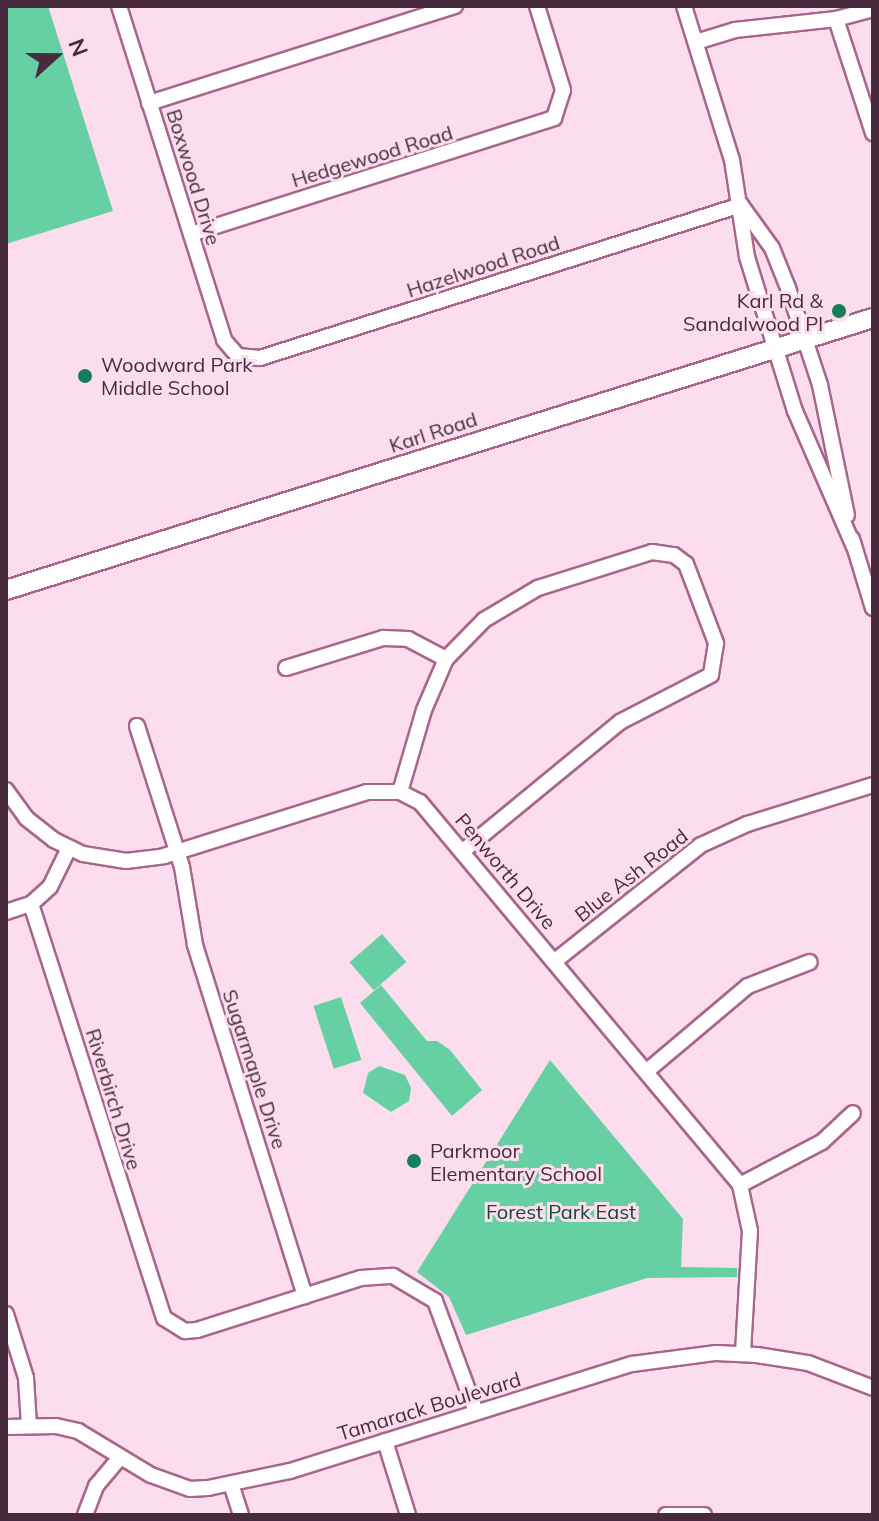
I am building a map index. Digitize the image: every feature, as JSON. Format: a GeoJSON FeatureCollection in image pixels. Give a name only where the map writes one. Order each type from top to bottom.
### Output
{"type":"FeatureCollection","features":[{"type":"Feature","properties":{"kind":"main road","name":"Karl Road"},"geometry":{"type":"LineString","coordinates":[[6,590],[873,318]]}},
{"type":"Feature","properties":{"kind":"street","name":"Boxwood Drive"},"geometry":{"type":"LineString","coordinates":[[119,6],[224,340],[238,356]]}},
{"type":"Feature","properties":{"kind":"street"},"geometry":{"type":"LineString","coordinates":[[149,103],[455,6]]}},
{"type":"Feature","properties":{"kind":"street","name":"Hedgewood Road"},"geometry":{"type":"LineString","coordinates":[[191,234],[544,123],[560,109],[563,90],[537,6]]}},
{"type":"Feature","properties":{"kind":"street"},"geometry":{"type":"LineString","coordinates":[[684,6],[741,205],[743,241],[802,432],[854,547]]}},
{"type":"Feature","properties":{"kind":"street"},"geometry":{"type":"LineString","coordinates":[[696,42],[735,30],[836,19],[873,9]]}},
{"type":"Feature","properties":{"kind":"street"},"geometry":{"type":"LineString","coordinates":[[836,19],[873,133]]}},
{"type":"Feature","properties":{"kind":"street"},"geometry":{"type":"LineString","coordinates":[[741,205],[777,257],[805,339],[826,410],[854,547],[873,608]]}},
{"type":"Feature","properties":{"kind":"street","name":"Hazelwood Road"},"geometry":{"type":"LineString","coordinates":[[238,356],[260,358],[741,205]]}},
{"type":"Feature","properties":{"kind":"street"},"geometry":{"type":"LineString","coordinates":[[6,790],[26,818],[69,848],[126,861],[177,852],[356,795],[400,792],[446,659],[484,620],[538,588],[652,552],[674,555],[694,576],[716,643],[711,675],[620,722],[463,851]]}},
{"type":"Feature","properties":{"kind":"street"},"geometry":{"type":"LineString","coordinates":[[286,668],[383,638],[408,639],[446,659]]}},
{"type":"Feature","properties":{"kind":"street","name":"Sugarmaple Drive"},"geometry":{"type":"LineString","coordinates":[[137,726],[177,852],[195,945],[305,1296]]}},
{"type":"Feature","properties":{"kind":"street","name":"Blue Ash Road"},"geometry":{"type":"LineString","coordinates":[[555,961],[701,845],[747,824],[873,785]]}},
{"type":"Feature","properties":{"kind":"street","name":"Penworth Drive"},"geometry":{"type":"LineString","coordinates":[[400,792],[431,811],[740,1185],[750,1231],[743,1353]]}},
{"type":"Feature","properties":{"kind":"street"},"geometry":{"type":"LineString","coordinates":[[6,912],[31,904],[50,887],[69,848]]}},
{"type":"Feature","properties":{"kind":"street","name":"Riverbirch Drive"},"geometry":{"type":"LineString","coordinates":[[31,904],[164,1318],[185,1331],[305,1296]]}},
{"type":"Feature","properties":{"kind":"street"},"geometry":{"type":"LineString","coordinates":[[647,1071],[748,986],[810,962]]}},
{"type":"Feature","properties":{"kind":"street"},"geometry":{"type":"LineString","coordinates":[[740,1185],[822,1142],[853,1113]]}},
{"type":"Feature","properties":{"kind":"street"},"geometry":{"type":"LineString","coordinates":[[305,1296],[377,1274],[417,1285],[435,1301],[447,1322],[476,1412]]}},
{"type":"Feature","properties":{"kind":"street"},"geometry":{"type":"LineString","coordinates":[[6,1314],[26,1378],[29,1426]]}},
{"type":"Feature","properties":{"kind":"street","name":"Tamarack Boulevard"},"geometry":{"type":"LineString","coordinates":[[6,1427],[78,1431],[120,1457],[190,1489],[232,1487],[632,1364],[743,1353],[808,1363],[873,1388]]}},
{"type":"Feature","properties":{"kind":"street"},"geometry":{"type":"LineString","coordinates":[[385,1441],[408,1515]]}},
{"type":"Feature","properties":{"kind":"street"},"geometry":{"type":"LineString","coordinates":[[85,1515],[96,1486],[120,1457]]}},
{"type":"Feature","properties":{"kind":"street"},"geometry":{"type":"LineString","coordinates":[[232,1487],[241,1515]]}},
{"type":"Feature","properties":{"kind":"street"},"geometry":{"type":"LineString","coordinates":[[666,1515],[704,1515]]}},
{"type":"Feature","properties":{"kind":"green space"},"geometry":{"type":"Polygon","coordinates":[[[6,6],[48,6],[113,211],[6,244],[6,6]]]}},
{"type":"Feature","properties":{"kind":"green space"},"geometry":{"type":"Polygon","coordinates":[[[382,934],[406,962],[374,990],[350,962],[382,934]]]}},
{"type":"Feature","properties":{"kind":"green space"},"geometry":{"type":"Polygon","coordinates":[[[381,985],[427,1041],[437,1041],[450,1050],[482,1090],[452,1116],[360,1003],[381,985]]]}},
{"type":"Feature","properties":{"kind":"green space"},"geometry":{"type":"Polygon","coordinates":[[[341,997],[361,1060],[334,1069],[313,1006],[341,997]]]}},
{"type":"Feature","properties":{"kind":"green space","name":"Forest Park East"},"geometry":{"type":"Polygon","coordinates":[[[550,1060],[683,1219],[681,1267],[737,1268],[737,1277],[647,1278],[466,1335],[449,1297],[417,1272],[550,1060]]]}},
{"type":"Feature","properties":{"kind":"green space"},"geometry":{"type":"Polygon","coordinates":[[[379,1066],[405,1075],[411,1088],[409,1101],[391,1112],[363,1093],[368,1073],[379,1066]]]}},
{"type":"Feature","properties":{"kind":"place","name":"Karl Rd & Sandalwood Pl"},"geometry":{"type":"Point","coordinates":[839,311]}},
{"type":"Feature","properties":{"kind":"place","name":"Woodward Park Middle School"},"geometry":{"type":"Point","coordinates":[85,376]}},
{"type":"Feature","properties":{"kind":"place","name":"Parkmoor Elementary School"},"geometry":{"type":"Point","coordinates":[414,1161]}}]}
